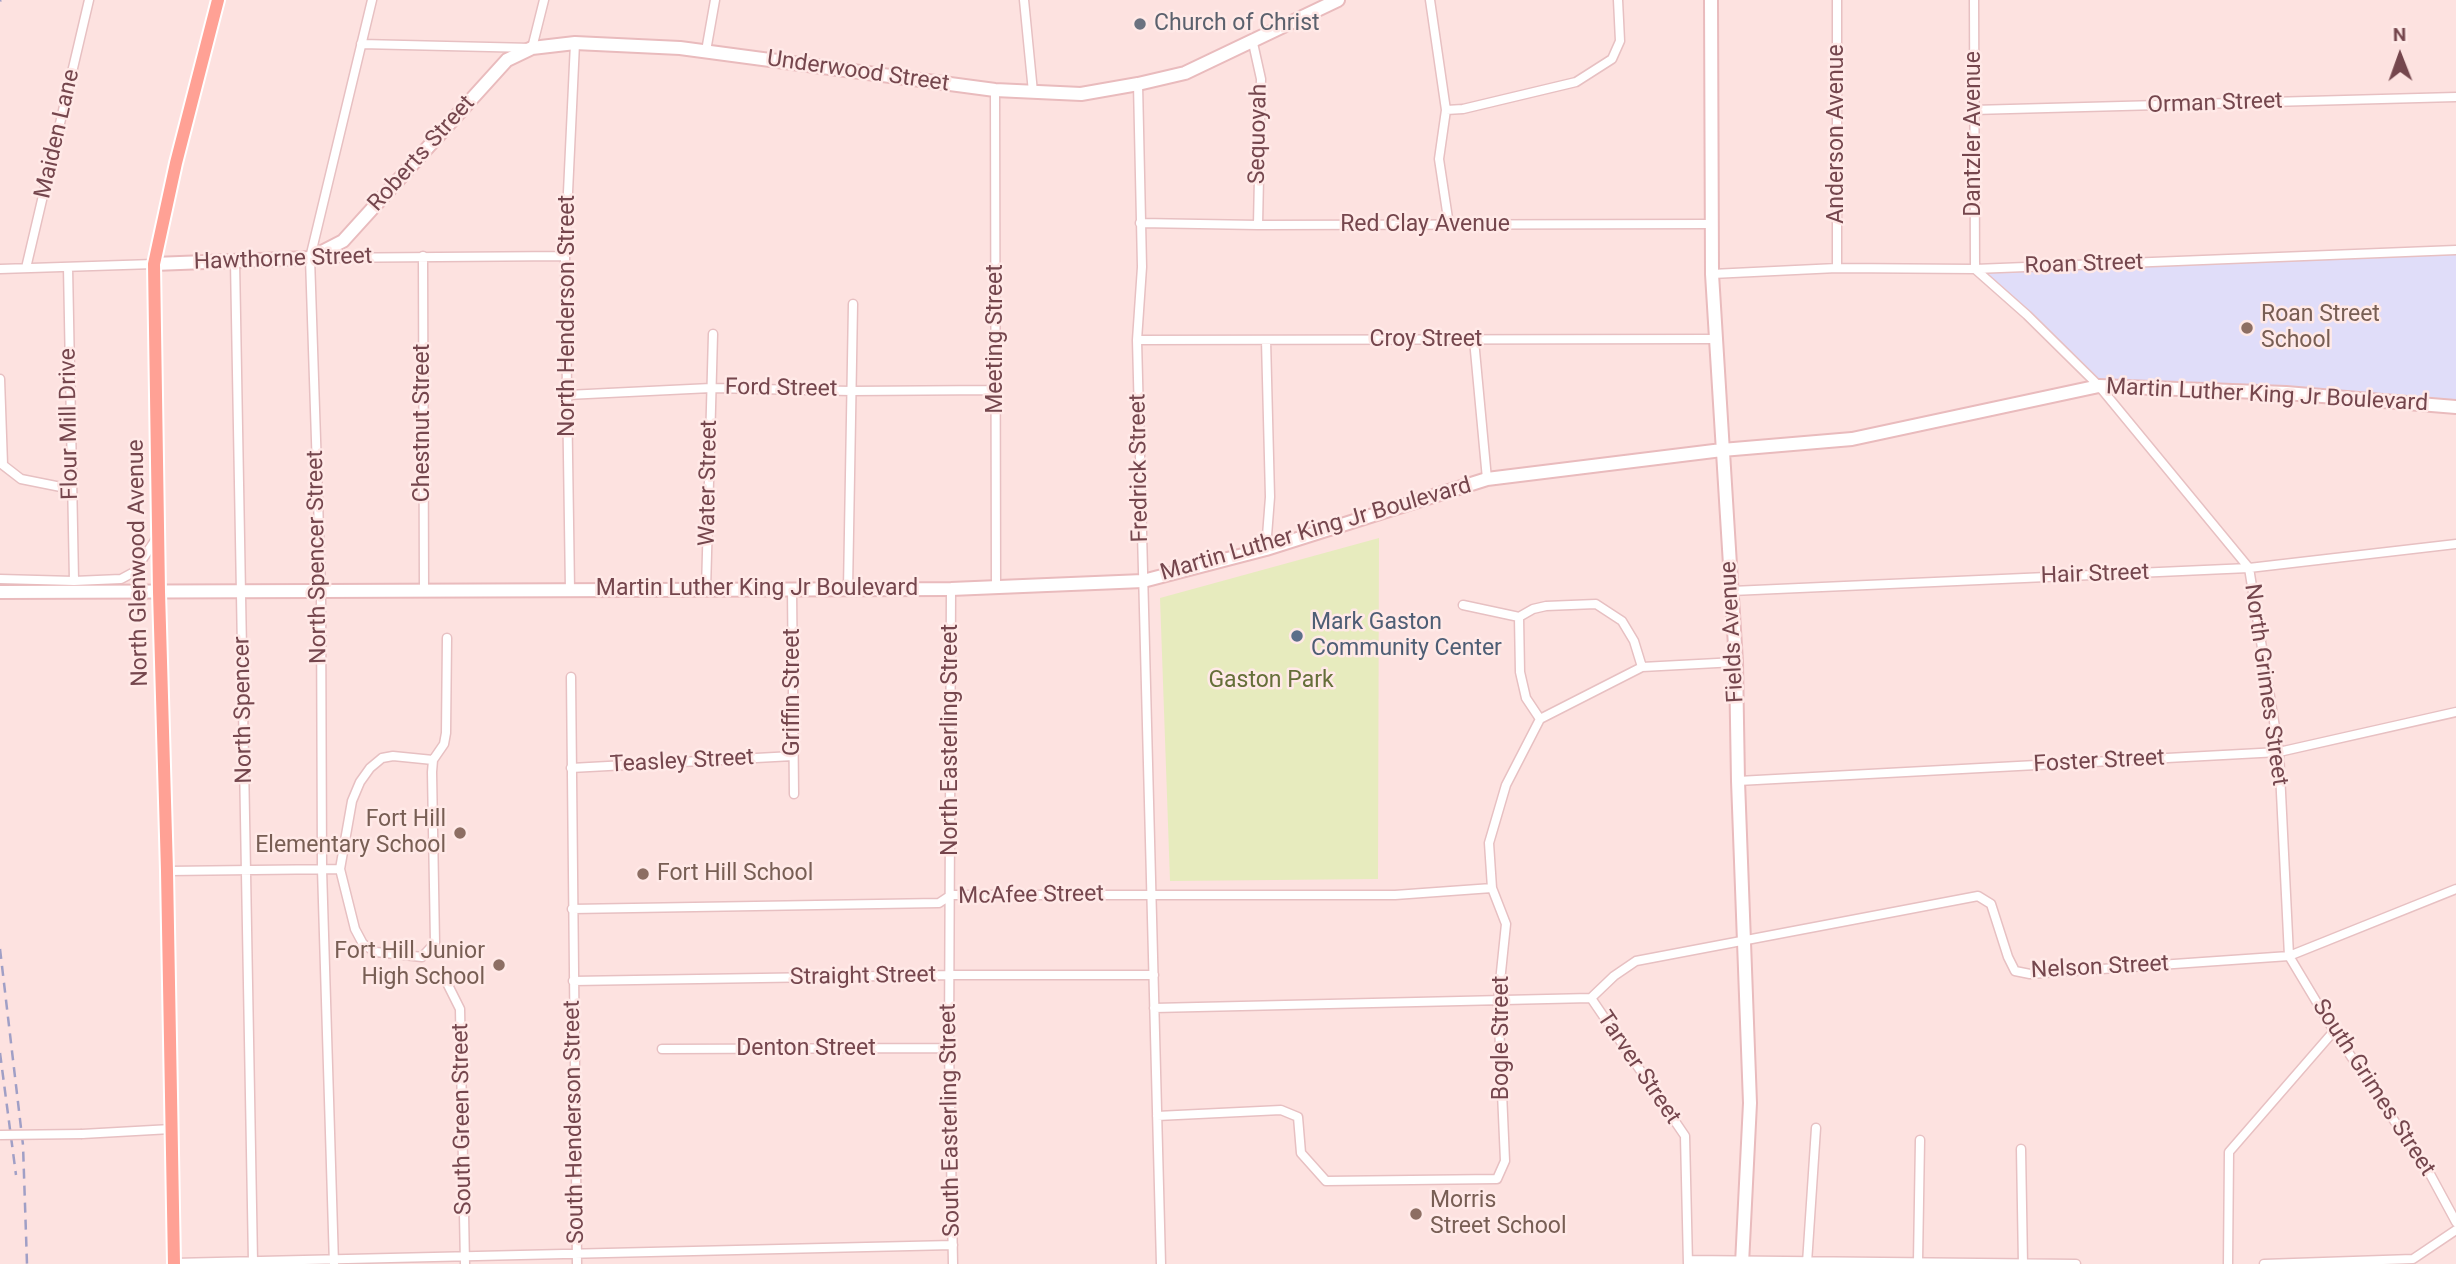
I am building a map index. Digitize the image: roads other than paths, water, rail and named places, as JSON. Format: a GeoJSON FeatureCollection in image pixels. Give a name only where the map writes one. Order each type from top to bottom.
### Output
{"type":"FeatureCollection","features":[{"type":"Feature","properties":{"kind":"main road","name":"North Glenwood Avenue"},"geometry":{"type":"LineString","coordinates":[[174,1263],[154,264],[176,163],[218,0]]}},
{"type":"Feature","properties":{"kind":"street","name":"Maiden Lane"},"geometry":{"type":"LineString","coordinates":[[26,268],[89,0]]}},
{"type":"Feature","properties":{"kind":"street","name":"North Spencer Street"},"geometry":{"type":"LineString","coordinates":[[334,1261],[322,869],[321,591],[310,258],[372,0]]}},
{"type":"Feature","properties":{"kind":"street"},"geometry":{"type":"LineString","coordinates":[[532,48],[544,0]]}},
{"type":"Feature","properties":{"kind":"street"},"geometry":{"type":"LineString","coordinates":[[706,51],[715,0]]}},
{"type":"Feature","properties":{"kind":"street"},"geometry":{"type":"LineString","coordinates":[[1024,0],[1033,92]]}},
{"type":"Feature","properties":{"kind":"street"},"geometry":{"type":"LineString","coordinates":[[1430,0],[1446,110],[1439,159],[1449,225]]}},
{"type":"Feature","properties":{"kind":"street"},"geometry":{"type":"LineString","coordinates":[[1446,110],[1463,109],[1576,82],[1612,59],[1620,41],[1618,0]]}},
{"type":"Feature","properties":{"kind":"street","name":"Fields Avenue"},"geometry":{"type":"LineString","coordinates":[[1712,0],[1710,224],[1714,340],[1736,662],[1751,1126],[1742,1263]]}},
{"type":"Feature","properties":{"kind":"street","name":"Anderson Avenue"},"geometry":{"type":"LineString","coordinates":[[1837,0],[1837,268]]}},
{"type":"Feature","properties":{"kind":"street","name":"Dantzler Avenue"},"geometry":{"type":"LineString","coordinates":[[1974,0],[1975,269]]}},
{"type":"Feature","properties":{"kind":"street","name":"Underwood Street"},"geometry":{"type":"LineString","coordinates":[[361,44],[532,48],[575,43],[706,51],[995,90],[1081,94],[1138,85],[1185,73],[1253,43],[1333,1]]}},
{"type":"Feature","properties":{"kind":"street","name":"North Henderson Street"},"geometry":{"type":"LineString","coordinates":[[570,590],[565,256],[575,43]]}},
{"type":"Feature","properties":{"kind":"street","name":"Sequoyah"},"geometry":{"type":"LineString","coordinates":[[1253,43],[1261,79],[1258,226]]}},
{"type":"Feature","properties":{"kind":"street","name":"Roberts Street"},"geometry":{"type":"LineString","coordinates":[[310,258],[343,241],[508,60],[532,48]]}},
{"type":"Feature","properties":{"kind":"street","name":"Fredrick Street"},"geometry":{"type":"LineString","coordinates":[[1138,85],[1142,267],[1138,340],[1161,1264]]}},
{"type":"Feature","properties":{"kind":"street","name":"Meeting Street"},"geometry":{"type":"LineString","coordinates":[[995,90],[996,588]]}},
{"type":"Feature","properties":{"kind":"street","name":"Orman Street"},"geometry":{"type":"LineString","coordinates":[[1973,110],[2456,97]]}},
{"type":"Feature","properties":{"kind":"street","name":"Red Clay Avenue"},"geometry":{"type":"LineString","coordinates":[[1140,223],[1258,226],[1710,224]]}},
{"type":"Feature","properties":{"kind":"street","name":"Roan Street"},"geometry":{"type":"LineString","coordinates":[[1712,274],[1837,268],[1975,269],[2456,250]]}},
{"type":"Feature","properties":{"kind":"street","name":"Chestnut Street"},"geometry":{"type":"LineString","coordinates":[[423,256],[424,591]]}},
{"type":"Feature","properties":{"kind":"street","name":"Hawthorne Street"},"geometry":{"type":"LineString","coordinates":[[0,269],[310,258],[565,256]]}},
{"type":"Feature","properties":{"kind":"street","name":"North Spencer"},"geometry":{"type":"LineString","coordinates":[[235,261],[253,1261]]}},
{"type":"Feature","properties":{"kind":"street","name":"Flour Mill Drive"},"geometry":{"type":"LineString","coordinates":[[68,267],[74,581]]}},
{"type":"Feature","properties":{"kind":"street","name":"North Grimes Street"},"geometry":{"type":"LineString","coordinates":[[1975,269],[2027,314],[2099,386],[2249,568],[2279,752],[2289,956]]}},
{"type":"Feature","properties":{"kind":"street"},"geometry":{"type":"LineString","coordinates":[[848,589],[853,304]]}},
{"type":"Feature","properties":{"kind":"street","name":"Water Street"},"geometry":{"type":"LineString","coordinates":[[706,590],[713,334]]}},
{"type":"Feature","properties":{"kind":"street","name":"Croy Street"},"geometry":{"type":"LineString","coordinates":[[1138,340],[1714,340]]}},
{"type":"Feature","properties":{"kind":"street"},"geometry":{"type":"LineString","coordinates":[[1266,340],[1270,497],[1266,549]]}},
{"type":"Feature","properties":{"kind":"street"},"geometry":{"type":"LineString","coordinates":[[1474,340],[1488,479]]}},
{"type":"Feature","properties":{"kind":"street"},"geometry":{"type":"LineString","coordinates":[[0,379],[3,465],[21,479],[71,489]]}},
{"type":"Feature","properties":{"kind":"street","name":"Martin Luther King Jr Boulevard"},"geometry":{"type":"LineString","coordinates":[[0,592],[951,589],[1143,581],[1266,549],[1488,479],[1721,450],[1852,439],[2099,386],[2287,393],[2456,407]]}},
{"type":"Feature","properties":{"kind":"street","name":"Ford Street"},"geometry":{"type":"LineString","coordinates":[[567,395],[711,388],[996,390]]}},
{"type":"Feature","properties":{"kind":"street"},"geometry":{"type":"LineString","coordinates":[[0,579],[121,579],[134,572],[158,536]]}},
{"type":"Feature","properties":{"kind":"street","name":"Hair Street"},"geometry":{"type":"LineString","coordinates":[[1732,591],[2249,568],[2456,544]]}},
{"type":"Feature","properties":{"kind":"street","name":"Griffin Street"},"geometry":{"type":"LineString","coordinates":[[792,589],[794,794]]}},
{"type":"Feature","properties":{"kind":"street","name":"North Easterling Street"},"geometry":{"type":"LineString","coordinates":[[949,975],[951,589]]}},
{"type":"Feature","properties":{"kind":"street"},"geometry":{"type":"LineString","coordinates":[[1463,605],[1520,617],[1533,609],[1546,606],[1596,604],[1622,621],[1634,641],[1642,667]]}},
{"type":"Feature","properties":{"kind":"street"},"geometry":{"type":"LineString","coordinates":[[1520,617],[1520,672],[1526,698],[1540,719],[1642,667],[1736,662]]}},
{"type":"Feature","properties":{"kind":"street"},"geometry":{"type":"LineString","coordinates":[[433,760],[393,756],[382,758],[360,782],[352,801],[340,869],[355,929],[363,944],[376,952],[422,957],[435,943],[433,760],[444,744],[446,733],[447,638]]}},
{"type":"Feature","properties":{"kind":"street"},"geometry":{"type":"LineString","coordinates":[[571,677],[573,981]]}},
{"type":"Feature","properties":{"kind":"street","name":"Foster Street"},"geometry":{"type":"LineString","coordinates":[[1738,781],[2279,752],[2456,712]]}},
{"type":"Feature","properties":{"kind":"street","name":"Bogle Street"},"geometry":{"type":"LineString","coordinates":[[1157,1115],[1281,1110],[1298,1116],[1301,1153],[1326,1181],[1497,1179],[1505,1161],[1498,1001],[1506,924],[1492,887],[1489,843],[1506,785],[1540,719]]}},
{"type":"Feature","properties":{"kind":"street","name":"Teasley Street"},"geometry":{"type":"LineString","coordinates":[[571,768],[793,757]]}},
{"type":"Feature","properties":{"kind":"street"},"geometry":{"type":"LineString","coordinates":[[167,871],[340,869]]}},
{"type":"Feature","properties":{"kind":"street","name":"McAfee Street"},"geometry":{"type":"LineString","coordinates":[[572,909],[939,903],[951,895],[1395,895],[1492,887]]}},
{"type":"Feature","properties":{"kind":"street","name":"Nelson Street"},"geometry":{"type":"LineString","coordinates":[[1744,941],[1978,896],[1991,904],[2015,971],[2030,974],[2289,956],[2456,889]]}},
{"type":"Feature","properties":{"kind":"street","name":"Tarver Street"},"geometry":{"type":"LineString","coordinates":[[1688,1262],[1685,1136],[1591,998],[1614,976],[1636,961],[1744,941]]}},
{"type":"Feature","properties":{"kind":"street","name":"South Grimes Street"},"geometry":{"type":"LineString","coordinates":[[2289,956],[2333,1031],[2430,1174],[2456,1222]]}},
{"type":"Feature","properties":{"kind":"street","name":"Straight Street"},"geometry":{"type":"LineString","coordinates":[[573,981],[949,975],[1154,975]]}},
{"type":"Feature","properties":{"kind":"street","name":"South Easterling Street"},"geometry":{"type":"LineString","coordinates":[[949,975],[953,1264]]}},
{"type":"Feature","properties":{"kind":"street","name":"South Green Street"},"geometry":{"type":"LineString","coordinates":[[445,979],[460,1009],[465,1260]]}},
{"type":"Feature","properties":{"kind":"street","name":"South Henderson Street"},"geometry":{"type":"LineString","coordinates":[[573,981],[577,1259]]}},
{"type":"Feature","properties":{"kind":"street"},"geometry":{"type":"LineString","coordinates":[[1154,1008],[1591,998]]}},
{"type":"Feature","properties":{"kind":"street"},"geometry":{"type":"LineString","coordinates":[[2228,1264],[2229,1152],[2333,1031]]}},
{"type":"Feature","properties":{"kind":"street","name":"Denton Street"},"geometry":{"type":"LineString","coordinates":[[662,1049],[949,1048]]}},
{"type":"Feature","properties":{"kind":"street"},"geometry":{"type":"LineString","coordinates":[[1807,1263],[1816,1128]]}},
{"type":"Feature","properties":{"kind":"street"},"geometry":{"type":"LineString","coordinates":[[0,1135],[171,1131]]}},
{"type":"Feature","properties":{"kind":"street"},"geometry":{"type":"LineString","coordinates":[[1919,1261],[1920,1140]]}},
{"type":"Feature","properties":{"kind":"street"},"geometry":{"type":"LineString","coordinates":[[2021,1149],[2022,1264]]}},
{"type":"Feature","properties":{"kind":"street"},"geometry":{"type":"LineString","coordinates":[[2264,1264],[2413,1259],[2456,1230]]}},
{"type":"Feature","properties":{"kind":"street"},"geometry":{"type":"LineString","coordinates":[[174,1263],[577,1259],[953,1245]]}},
{"type":"Feature","properties":{"kind":"street"},"geometry":{"type":"LineString","coordinates":[[1688,1262],[1919,1261],[2076,1264]]}},
{"type":"Feature","properties":{"kind":"railway"},"geometry":{"type":"LineString","coordinates":[[0,949],[23,1145],[27,1264]]}},
{"type":"Feature","properties":{"kind":"railway"},"geometry":{"type":"LineString","coordinates":[[0,1053],[16,1175]]}},
{"type":"Feature","properties":{"kind":"place","name":"Church of Christ"},"geometry":{"type":"Point","coordinates":[1140,24]}},
{"type":"Feature","properties":{"kind":"place","name":"Roan Street School"},"geometry":{"type":"Point","coordinates":[2247,328]}},
{"type":"Feature","properties":{"kind":"place","name":"Mark Gaston Community Center"},"geometry":{"type":"Point","coordinates":[1297,636]}},
{"type":"Feature","properties":{"kind":"place","name":"Fort Hill Elementary School"},"geometry":{"type":"Point","coordinates":[460,833]}},
{"type":"Feature","properties":{"kind":"place","name":"Fort Hill School"},"geometry":{"type":"Point","coordinates":[643,874]}},
{"type":"Feature","properties":{"kind":"place","name":"Fort Hill Junior High School"},"geometry":{"type":"Point","coordinates":[499,965]}},
{"type":"Feature","properties":{"kind":"place","name":"Morris Street School"},"geometry":{"type":"Point","coordinates":[1416,1214]}},
{"type":"Feature","properties":{"kind":"park label","name":"Gaston Park"},"geometry":{"type":"Point","coordinates":[1271,681]}}]}
